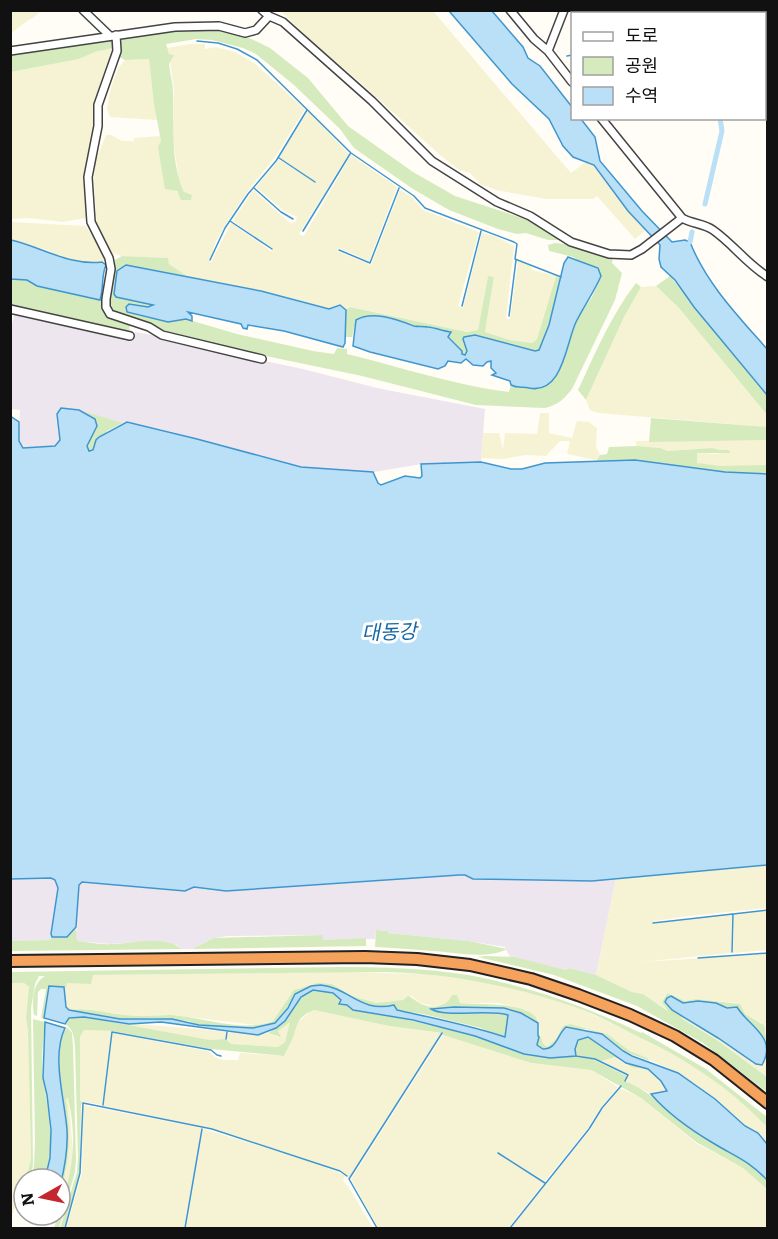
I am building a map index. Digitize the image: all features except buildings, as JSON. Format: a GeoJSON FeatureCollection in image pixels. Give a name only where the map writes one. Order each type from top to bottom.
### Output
{"type":"FeatureCollection","features":[{"type":"Feature","properties":{"kind":"highway"},"geometry":{"type":"LineString","coordinates":[[10,961],[373,957],[470,964],[556,987],[653,1025],[714,1060],[768,1103]]}},
{"type":"Feature","properties":{"kind":"street"},"geometry":{"type":"LineString","coordinates":[[83,10],[113,36],[117,51],[98,105],[98,126],[88,177],[91,222],[109,258],[111,269],[106,307],[110,314],[149,327],[162,335],[262,359]]}},
{"type":"Feature","properties":{"kind":"street"},"geometry":{"type":"LineString","coordinates":[[510,10],[534,39],[548,51],[571,81]]}},
{"type":"Feature","properties":{"kind":"street"},"geometry":{"type":"LineString","coordinates":[[548,51],[564,10]]}},
{"type":"Feature","properties":{"kind":"street"},"geometry":{"type":"LineString","coordinates":[[10,51],[190,26],[219,26],[245,33],[256,30],[266,13],[282,22],[372,100],[432,161],[497,202],[530,216],[571,242],[609,254],[631,255],[682,218]]}},
{"type":"Feature","properties":{"kind":"street"},"geometry":{"type":"LineString","coordinates":[[603,120],[682,218],[702,223],[714,230],[740,256],[768,277]]}},
{"type":"Feature","properties":{"kind":"street"},"geometry":{"type":"LineString","coordinates":[[10,309],[130,336]]}},
{"type":"Feature","properties":{"kind":"shaded area"},"geometry":{"type":"Polygon","coordinates":[[[11,11],[41,11],[11,33],[11,11]]]}},
{"type":"Feature","properties":{"kind":"shaded area"},"geometry":{"type":"Polygon","coordinates":[[[281,11],[433,11],[571,173],[586,162],[594,165],[628,211],[646,230],[635,239],[597,196],[593,199],[546,199],[496,190],[480,184],[470,173],[459,170],[440,155],[312,42],[281,11]]]}},
{"type":"Feature","properties":{"kind":"shaded area"},"geometry":{"type":"Polygon","coordinates":[[[205,44],[205,49],[216,47],[235,52],[254,63],[305,109],[276,156],[229,219],[216,241],[209,262],[231,223],[271,251],[274,250],[233,221],[253,190],[291,224],[296,221],[297,217],[284,211],[256,187],[279,160],[317,183],[279,157],[308,111],[349,154],[299,234],[304,236],[351,155],[397,187],[369,261],[339,248],[337,251],[371,265],[400,190],[412,197],[423,210],[479,232],[458,306],[463,308],[482,233],[514,246],[506,319],[510,319],[518,261],[531,266],[532,270],[556,276],[537,339],[532,343],[510,340],[485,332],[494,278],[488,276],[478,330],[467,332],[350,307],[346,310],[340,305],[329,309],[261,291],[192,279],[169,264],[168,258],[122,256],[111,253],[97,226],[95,162],[106,135],[122,141],[160,136],[174,190],[180,195],[184,192],[179,179],[173,140],[174,90],[169,54],[166,48],[205,44]]]}},
{"type":"Feature","properties":{"kind":"shaded area"},"geometry":{"type":"Polygon","coordinates":[[[113,48],[96,95],[93,113],[94,131],[85,181],[86,218],[63,222],[28,218],[11,219],[11,72],[79,59],[113,48]]]}},
{"type":"Feature","properties":{"kind":"shaded area"},"geometry":{"type":"Polygon","coordinates":[[[149,59],[157,120],[110,117],[107,109],[118,68],[125,60],[149,59]]]}},
{"type":"Feature","properties":{"kind":"shaded area"},"geometry":{"type":"Polygon","coordinates":[[[11,222],[86,226],[107,260],[95,263],[72,261],[56,256],[50,251],[11,240],[11,222]]]}},
{"type":"Feature","properties":{"kind":"shaded area"},"geometry":{"type":"Polygon","coordinates":[[[656,286],[679,308],[767,415],[767,427],[598,413],[590,410],[586,400],[624,317],[641,287],[656,286]]]}},
{"type":"Feature","properties":{"kind":"shaded area"},"geometry":{"type":"Polygon","coordinates":[[[15,312],[133,341],[135,332],[157,336],[377,388],[485,409],[481,462],[422,464],[374,472],[307,468],[160,429],[123,423],[65,408],[57,414],[60,440],[58,444],[50,447],[23,448],[19,441],[20,410],[11,409],[10,332],[15,312]]]}},
{"type":"Feature","properties":{"kind":"shaded area"},"geometry":{"type":"Polygon","coordinates":[[[540,413],[549,413],[549,433],[572,438],[577,421],[589,422],[597,428],[596,447],[600,455],[596,460],[567,454],[570,441],[560,441],[546,456],[481,458],[483,433],[499,433],[503,449],[505,433],[537,434],[540,413]]]}},
{"type":"Feature","properties":{"kind":"shaded area"},"geometry":{"type":"Polygon","coordinates":[[[767,440],[767,465],[711,466],[697,463],[697,453],[719,454],[720,450],[712,448],[667,451],[661,448],[637,446],[635,441],[767,440]]]}},
{"type":"Feature","properties":{"kind":"shaded area"},"geometry":{"type":"Polygon","coordinates":[[[767,865],[767,908],[688,916],[655,921],[652,924],[732,913],[731,953],[641,962],[767,954],[767,1035],[762,1023],[745,1014],[736,1003],[696,999],[685,1001],[667,993],[663,998],[672,1013],[643,994],[632,992],[596,975],[616,879],[767,865]]]}},
{"type":"Feature","properties":{"kind":"shaded area"},"geometry":{"type":"Polygon","coordinates":[[[465,875],[473,879],[577,881],[616,879],[596,975],[510,957],[505,947],[376,930],[375,939],[322,940],[322,935],[228,936],[214,938],[192,949],[182,949],[177,945],[141,942],[109,944],[76,941],[79,885],[82,882],[185,891],[194,887],[226,891],[465,875]]]}},
{"type":"Feature","properties":{"kind":"shaded area"},"geometry":{"type":"Polygon","coordinates":[[[52,878],[58,888],[51,940],[11,941],[10,879],[52,878]]]}},
{"type":"Feature","properties":{"kind":"shaded area"},"geometry":{"type":"Polygon","coordinates":[[[767,911],[767,950],[733,953],[734,914],[767,911]]]}},
{"type":"Feature","properties":{"kind":"shaded area"},"geometry":{"type":"Polygon","coordinates":[[[340,972],[423,974],[490,982],[535,993],[576,1007],[657,1044],[710,1077],[751,1110],[767,1127],[767,1144],[758,1133],[745,1126],[697,1085],[674,1071],[630,1051],[607,1034],[570,1024],[563,1026],[556,1039],[547,1047],[541,1040],[538,1019],[526,1010],[498,1003],[460,1003],[457,995],[452,995],[449,1003],[445,1005],[433,1006],[420,1003],[412,996],[403,1000],[376,1003],[352,996],[332,984],[312,984],[298,989],[273,1021],[256,1025],[172,1015],[132,1016],[86,1009],[69,1010],[66,1007],[64,987],[66,983],[93,975],[340,972]]]}},
{"type":"Feature","properties":{"kind":"shaded area"},"geometry":{"type":"Polygon","coordinates":[[[11,983],[24,983],[29,987],[26,1019],[31,1159],[29,1167],[12,1167],[11,1219],[11,983]]]}},
{"type":"Feature","properties":{"kind":"shaded area"},"geometry":{"type":"Polygon","coordinates":[[[314,1010],[389,1026],[441,1033],[349,1178],[341,1170],[312,1162],[345,1175],[343,1181],[373,1228],[186,1228],[203,1129],[301,1158],[212,1129],[103,1106],[113,1033],[208,1051],[216,1058],[224,1060],[238,1060],[240,1053],[284,1056],[296,1024],[314,1010]]]}},
{"type":"Feature","properties":{"kind":"shaded area"},"geometry":{"type":"Polygon","coordinates":[[[680,1017],[687,1018],[744,1056],[762,1065],[767,1057],[767,1077],[717,1040],[680,1017]]]}},
{"type":"Feature","properties":{"kind":"shaded area"},"geometry":{"type":"Polygon","coordinates":[[[291,1020],[285,1042],[278,1047],[231,1044],[226,1039],[229,1031],[252,1035],[268,1033],[278,1037],[278,1031],[291,1020]]]}},
{"type":"Feature","properties":{"kind":"shaded area"},"geometry":{"type":"Polygon","coordinates":[[[124,1023],[223,1031],[226,1032],[225,1040],[210,1040],[124,1026],[124,1023]]]}},
{"type":"Feature","properties":{"kind":"shaded area"},"geometry":{"type":"Polygon","coordinates":[[[84,1030],[112,1031],[102,1105],[80,1101],[80,1037],[84,1030]]]}},
{"type":"Feature","properties":{"kind":"shaded area"},"geometry":{"type":"Polygon","coordinates":[[[443,1035],[531,1063],[591,1070],[618,1087],[545,1181],[497,1152],[544,1183],[508,1228],[378,1228],[351,1179],[443,1035]]]}},
{"type":"Feature","properties":{"kind":"shaded area"},"geometry":{"type":"Polygon","coordinates":[[[615,1057],[628,1066],[648,1069],[661,1081],[667,1091],[651,1094],[626,1081],[628,1075],[601,1061],[615,1057]]]}},
{"type":"Feature","properties":{"kind":"shaded area"},"geometry":{"type":"Polygon","coordinates":[[[620,1088],[641,1098],[696,1143],[743,1168],[767,1189],[767,1228],[511,1228],[590,1130],[620,1088]]]}},
{"type":"Feature","properties":{"kind":"shaded area"},"geometry":{"type":"Polygon","coordinates":[[[69,1098],[73,1154],[71,1167],[66,1167],[68,1119],[66,1099],[69,1098]]]}},
{"type":"Feature","properties":{"kind":"shaded area"},"geometry":{"type":"Polygon","coordinates":[[[83,1105],[202,1128],[184,1228],[66,1228],[72,1227],[72,1207],[82,1173],[83,1105]]]}},
{"type":"Feature","properties":{"kind":"green space"},"geometry":{"type":"Polygon","coordinates":[[[193,29],[214,29],[241,34],[270,48],[308,78],[348,126],[413,172],[455,196],[528,220],[561,240],[548,240],[526,233],[517,234],[498,229],[449,210],[413,189],[354,148],[340,129],[294,85],[256,54],[212,40],[196,39],[166,44],[169,54],[174,55],[169,64],[173,89],[177,168],[184,192],[192,195],[191,200],[181,200],[177,191],[165,189],[158,147],[161,141],[149,59],[125,60],[119,57],[121,41],[125,38],[193,29]]]}},
{"type":"Feature","properties":{"kind":"green space"},"geometry":{"type":"Polygon","coordinates":[[[112,39],[113,48],[79,59],[11,72],[11,54],[112,39]]]}},
{"type":"Feature","properties":{"kind":"green space"},"geometry":{"type":"Polygon","coordinates":[[[555,243],[573,245],[613,258],[612,263],[622,273],[615,300],[572,389],[560,401],[545,408],[476,405],[362,376],[170,336],[111,311],[109,305],[115,260],[122,256],[168,258],[169,264],[187,276],[126,265],[117,271],[114,294],[154,305],[148,307],[129,304],[127,312],[168,322],[186,319],[237,334],[313,351],[334,354],[337,348],[347,349],[347,354],[447,380],[509,392],[511,385],[517,388],[529,388],[565,354],[575,322],[592,297],[601,276],[573,257],[549,251],[548,245],[555,243]]]}},
{"type":"Feature","properties":{"kind":"green space"},"geometry":{"type":"Polygon","coordinates":[[[488,276],[494,277],[485,332],[510,340],[532,343],[537,339],[556,276],[561,279],[549,325],[539,350],[535,351],[475,335],[463,343],[467,347],[466,355],[462,354],[462,351],[449,337],[431,327],[416,327],[378,316],[356,320],[352,337],[345,337],[346,310],[350,307],[467,332],[478,330],[488,276]]]}},
{"type":"Feature","properties":{"kind":"green space"},"geometry":{"type":"Polygon","coordinates":[[[670,276],[767,395],[767,415],[679,308],[656,286],[670,276]]]}},
{"type":"Feature","properties":{"kind":"green space"},"geometry":{"type":"Polygon","coordinates":[[[11,279],[27,280],[37,286],[104,300],[112,318],[130,325],[129,332],[11,306],[11,279]]]}},
{"type":"Feature","properties":{"kind":"green space"},"geometry":{"type":"Polygon","coordinates":[[[636,283],[641,287],[624,317],[586,400],[578,390],[611,321],[636,283]]]}},
{"type":"Feature","properties":{"kind":"green space"},"geometry":{"type":"Polygon","coordinates":[[[79,410],[123,423],[107,431],[93,450],[89,451],[87,446],[97,423],[93,417],[79,410]]]}},
{"type":"Feature","properties":{"kind":"green space"},"geometry":{"type":"Polygon","coordinates":[[[651,418],[767,427],[767,440],[649,442],[651,418]]]}},
{"type":"Feature","properties":{"kind":"green space"},"geometry":{"type":"Polygon","coordinates":[[[609,447],[661,448],[667,451],[712,448],[729,450],[730,453],[697,453],[697,463],[721,466],[767,465],[767,474],[725,472],[635,460],[595,463],[600,455],[607,454],[609,447]]]}},
{"type":"Feature","properties":{"kind":"green space"},"geometry":{"type":"Polygon","coordinates":[[[76,927],[77,941],[120,944],[157,941],[174,944],[182,949],[11,951],[10,941],[50,940],[52,937],[67,937],[76,927]]]}},
{"type":"Feature","properties":{"kind":"green space"},"geometry":{"type":"Polygon","coordinates":[[[376,930],[469,941],[507,949],[480,955],[375,947],[376,930]]]}},
{"type":"Feature","properties":{"kind":"green space"},"geometry":{"type":"Polygon","coordinates":[[[322,935],[323,940],[366,938],[366,946],[192,949],[214,938],[322,935]]]}},
{"type":"Feature","properties":{"kind":"green space"},"geometry":{"type":"Polygon","coordinates":[[[478,957],[514,957],[596,975],[632,992],[643,994],[668,1011],[662,1002],[667,993],[685,1001],[696,999],[740,1004],[745,1014],[764,1025],[767,1042],[737,1007],[727,1008],[716,1003],[698,1001],[683,1003],[674,997],[665,1000],[672,1010],[684,1017],[681,1018],[717,1040],[767,1077],[767,1092],[703,1043],[637,1006],[554,975],[478,957]]]}},
{"type":"Feature","properties":{"kind":"green space"},"geometry":{"type":"Polygon","coordinates":[[[339,967],[404,968],[468,975],[535,991],[642,1032],[706,1069],[767,1117],[767,1127],[739,1100],[708,1076],[600,1017],[529,993],[482,982],[435,975],[387,972],[93,975],[91,984],[67,983],[66,987],[49,986],[44,1018],[41,1018],[46,989],[38,992],[37,1016],[34,1015],[33,1004],[35,988],[45,976],[39,976],[35,984],[31,1008],[33,1165],[29,1167],[31,1159],[26,1019],[29,987],[24,983],[11,983],[11,972],[339,967]]]}},
{"type":"Feature","properties":{"kind":"green space"},"geometry":{"type":"Polygon","coordinates":[[[317,983],[332,984],[352,996],[376,1003],[403,1000],[408,996],[421,1004],[435,1007],[447,1002],[452,995],[457,995],[460,1003],[505,1005],[527,1011],[535,1016],[538,1023],[521,1013],[504,1008],[437,1008],[440,1013],[471,1012],[508,1015],[505,1037],[491,1034],[481,1028],[397,1010],[394,1005],[372,1007],[330,986],[308,987],[298,993],[275,1023],[253,1028],[199,1025],[189,1021],[152,1018],[120,1019],[69,1010],[90,1010],[131,1016],[184,1016],[235,1025],[261,1024],[273,1021],[294,990],[317,983]]]}},
{"type":"Feature","properties":{"kind":"green space"},"geometry":{"type":"Polygon","coordinates":[[[319,989],[336,995],[341,1000],[339,1004],[347,1005],[353,1010],[383,1014],[475,1036],[524,1054],[555,1058],[566,1055],[592,1059],[627,1076],[625,1081],[654,1098],[697,1133],[750,1165],[767,1180],[767,1189],[743,1168],[696,1142],[641,1098],[591,1070],[531,1063],[442,1033],[389,1026],[314,1010],[303,1016],[298,1023],[284,1056],[211,1049],[112,1031],[84,1030],[80,1037],[80,1101],[83,1102],[81,1105],[80,1173],[72,1200],[78,1159],[75,1047],[72,1031],[65,1024],[67,1019],[84,1017],[210,1040],[226,1039],[231,1044],[278,1047],[285,1042],[290,1022],[278,1031],[281,1037],[268,1033],[282,1022],[299,1001],[311,991],[319,989]]]}},
{"type":"Feature","properties":{"kind":"green space"},"geometry":{"type":"Polygon","coordinates":[[[33,1019],[45,1022],[42,1071],[49,1116],[50,1153],[48,1167],[34,1167],[33,1019]]]}},
{"type":"Feature","properties":{"kind":"green space"},"geometry":{"type":"Polygon","coordinates":[[[570,1024],[607,1034],[630,1051],[650,1061],[623,1051],[605,1035],[586,1029],[561,1034],[557,1041],[548,1048],[541,1048],[537,1045],[539,1033],[547,1047],[556,1039],[563,1026],[570,1024]]]}},
{"type":"Feature","properties":{"kind":"green space"},"geometry":{"type":"Polygon","coordinates":[[[67,1027],[72,1033],[73,1047],[76,1159],[72,1182],[73,1134],[68,1098],[66,1099],[69,1147],[66,1167],[64,1167],[67,1133],[59,1066],[61,1038],[67,1027]]]}},
{"type":"Feature","properties":{"kind":"green space"},"geometry":{"type":"Polygon","coordinates":[[[584,1036],[626,1063],[642,1067],[631,1067],[615,1057],[601,1061],[577,1055],[574,1053],[576,1045],[584,1036]]]}},
{"type":"Feature","properties":{"kind":"water"},"geometry":{"type":"Polygon","coordinates":[[[449,11],[492,11],[523,47],[528,58],[540,66],[571,106],[571,120],[582,120],[595,137],[600,161],[642,211],[672,242],[685,240],[690,242],[714,285],[767,349],[767,395],[694,307],[675,280],[661,267],[660,245],[628,211],[594,165],[573,157],[563,146],[549,119],[512,84],[449,11]]]}},
{"type":"Feature","properties":{"kind":"water"},"geometry":{"type":"Polygon","coordinates":[[[11,240],[67,259],[102,262],[106,265],[100,300],[37,286],[27,280],[11,279],[11,240]]]}},
{"type":"Feature","properties":{"kind":"water"},"geometry":{"type":"Polygon","coordinates":[[[568,257],[598,268],[601,276],[576,322],[562,366],[549,384],[540,388],[516,387],[511,385],[510,381],[492,375],[496,373],[491,368],[491,361],[483,366],[473,365],[466,359],[461,363],[448,361],[445,366],[438,369],[353,346],[356,320],[378,316],[414,326],[451,332],[448,337],[465,355],[467,351],[464,337],[475,335],[535,351],[539,350],[549,325],[564,263],[568,257]]]}},
{"type":"Feature","properties":{"kind":"water"},"geometry":{"type":"Polygon","coordinates":[[[126,265],[261,291],[329,309],[340,305],[346,310],[345,343],[343,347],[284,331],[248,325],[247,329],[241,324],[188,312],[192,316],[192,321],[186,319],[168,322],[127,312],[126,307],[129,304],[148,307],[153,305],[116,297],[114,294],[117,271],[126,265]]]}},
{"type":"Feature","properties":{"kind":"water","name":"대동강"},"geometry":{"type":"Polygon","coordinates":[[[61,408],[79,410],[95,419],[97,426],[87,446],[89,451],[93,450],[99,437],[127,422],[301,467],[373,472],[381,485],[405,476],[420,478],[422,476],[421,464],[481,462],[511,469],[522,469],[545,463],[635,460],[725,472],[767,474],[767,865],[592,881],[473,879],[459,875],[226,891],[194,887],[185,891],[82,882],[79,885],[76,927],[67,937],[52,937],[58,888],[55,880],[51,878],[11,879],[10,416],[19,422],[19,441],[23,448],[55,446],[60,440],[57,414],[61,408]]]}},
{"type":"Feature","properties":{"kind":"water"},"geometry":{"type":"Polygon","coordinates":[[[49,986],[64,987],[66,1007],[69,1010],[120,1019],[172,1019],[199,1025],[253,1028],[275,1023],[288,1008],[295,994],[311,986],[331,987],[372,1006],[394,1005],[397,1010],[505,1037],[508,1015],[446,1013],[431,1009],[504,1008],[521,1013],[538,1023],[537,1045],[543,1049],[551,1047],[566,1027],[602,1034],[632,1056],[678,1073],[715,1099],[745,1126],[758,1133],[767,1144],[767,1180],[748,1163],[696,1133],[665,1108],[651,1094],[667,1091],[661,1081],[648,1069],[626,1063],[588,1037],[578,1040],[575,1049],[576,1056],[550,1058],[524,1054],[475,1036],[413,1020],[353,1010],[347,1005],[339,1004],[341,1000],[333,993],[313,990],[301,997],[285,1021],[276,1028],[258,1035],[161,1022],[129,1024],[84,1017],[69,1018],[65,1024],[44,1018],[49,986]]]}},
{"type":"Feature","properties":{"kind":"water"},"geometry":{"type":"Polygon","coordinates":[[[671,996],[683,1003],[698,1001],[716,1003],[727,1008],[737,1007],[764,1040],[767,1047],[762,1065],[756,1064],[672,1010],[665,1002],[671,996]]]}},
{"type":"Feature","properties":{"kind":"water"},"geometry":{"type":"Polygon","coordinates":[[[45,1022],[65,1028],[59,1052],[67,1130],[65,1167],[48,1167],[51,1130],[43,1078],[45,1022]]]}},
{"type":"Feature","properties":{"kind":"waterway"},"geometry":{"type":"LineString","coordinates":[[197,41],[218,43],[237,49],[257,60],[351,153],[414,196],[425,208],[514,242],[517,244],[515,259],[561,277]]}},
{"type":"Feature","properties":{"kind":"waterway"},"geometry":{"type":"LineString","coordinates":[[567,56],[571,55]]}},
{"type":"Feature","properties":{"kind":"waterway"},"geometry":{"type":"LineString","coordinates":[[210,260],[225,228],[248,194],[276,161],[307,110]]}},
{"type":"Feature","properties":{"kind":"waterway"},"geometry":{"type":"LineString","coordinates":[[705,204],[722,131],[720,120]]}},
{"type":"Feature","properties":{"kind":"waterway"},"geometry":{"type":"LineString","coordinates":[[303,231],[350,154]]}},
{"type":"Feature","properties":{"kind":"waterway"},"geometry":{"type":"LineString","coordinates":[[279,158],[315,182]]}},
{"type":"Feature","properties":{"kind":"waterway"},"geometry":{"type":"LineString","coordinates":[[254,188],[281,212],[293,219]]}},
{"type":"Feature","properties":{"kind":"waterway"},"geometry":{"type":"LineString","coordinates":[[339,250],[370,263],[399,188]]}},
{"type":"Feature","properties":{"kind":"waterway"},"geometry":{"type":"LineString","coordinates":[[230,221],[272,249]]}},
{"type":"Feature","properties":{"kind":"waterway"},"geometry":{"type":"LineString","coordinates":[[462,306],[481,231]]}},
{"type":"Feature","properties":{"kind":"waterway"},"geometry":{"type":"LineString","coordinates":[[690,242],[692,232]]}},
{"type":"Feature","properties":{"kind":"waterway"},"geometry":{"type":"LineString","coordinates":[[509,316],[516,260]]}},
{"type":"Feature","properties":{"kind":"waterway"},"geometry":{"type":"LineString","coordinates":[[653,923],[768,910]]}},
{"type":"Feature","properties":{"kind":"waterway"},"geometry":{"type":"LineString","coordinates":[[732,952],[733,914]]}},
{"type":"Feature","properties":{"kind":"waterway"},"geometry":{"type":"LineString","coordinates":[[698,958],[768,953]]}},
{"type":"Feature","properties":{"kind":"waterway"},"geometry":{"type":"LineString","coordinates":[[103,1105],[112,1032],[211,1050],[221,1056]]}},
{"type":"Feature","properties":{"kind":"waterway"},"geometry":{"type":"LineString","coordinates":[[226,1039],[227,1032]]}},
{"type":"Feature","properties":{"kind":"waterway"},"geometry":{"type":"LineString","coordinates":[[377,1228],[349,1179],[442,1033]]}},
{"type":"Feature","properties":{"kind":"waterway"},"geometry":{"type":"LineString","coordinates":[[576,1056],[595,1059],[628,1075],[625,1081]]}},
{"type":"Feature","properties":{"kind":"waterway"},"geometry":{"type":"LineString","coordinates":[[510,1228],[621,1086]]}},
{"type":"Feature","properties":{"kind":"waterway"},"geometry":{"type":"LineString","coordinates":[[65,1228],[80,1173],[83,1103],[212,1129],[340,1171],[347,1176]]}},
{"type":"Feature","properties":{"kind":"waterway"},"geometry":{"type":"LineString","coordinates":[[185,1228],[202,1129]]}},
{"type":"Feature","properties":{"kind":"waterway"},"geometry":{"type":"LineString","coordinates":[[498,1153],[545,1183]]}}]}
